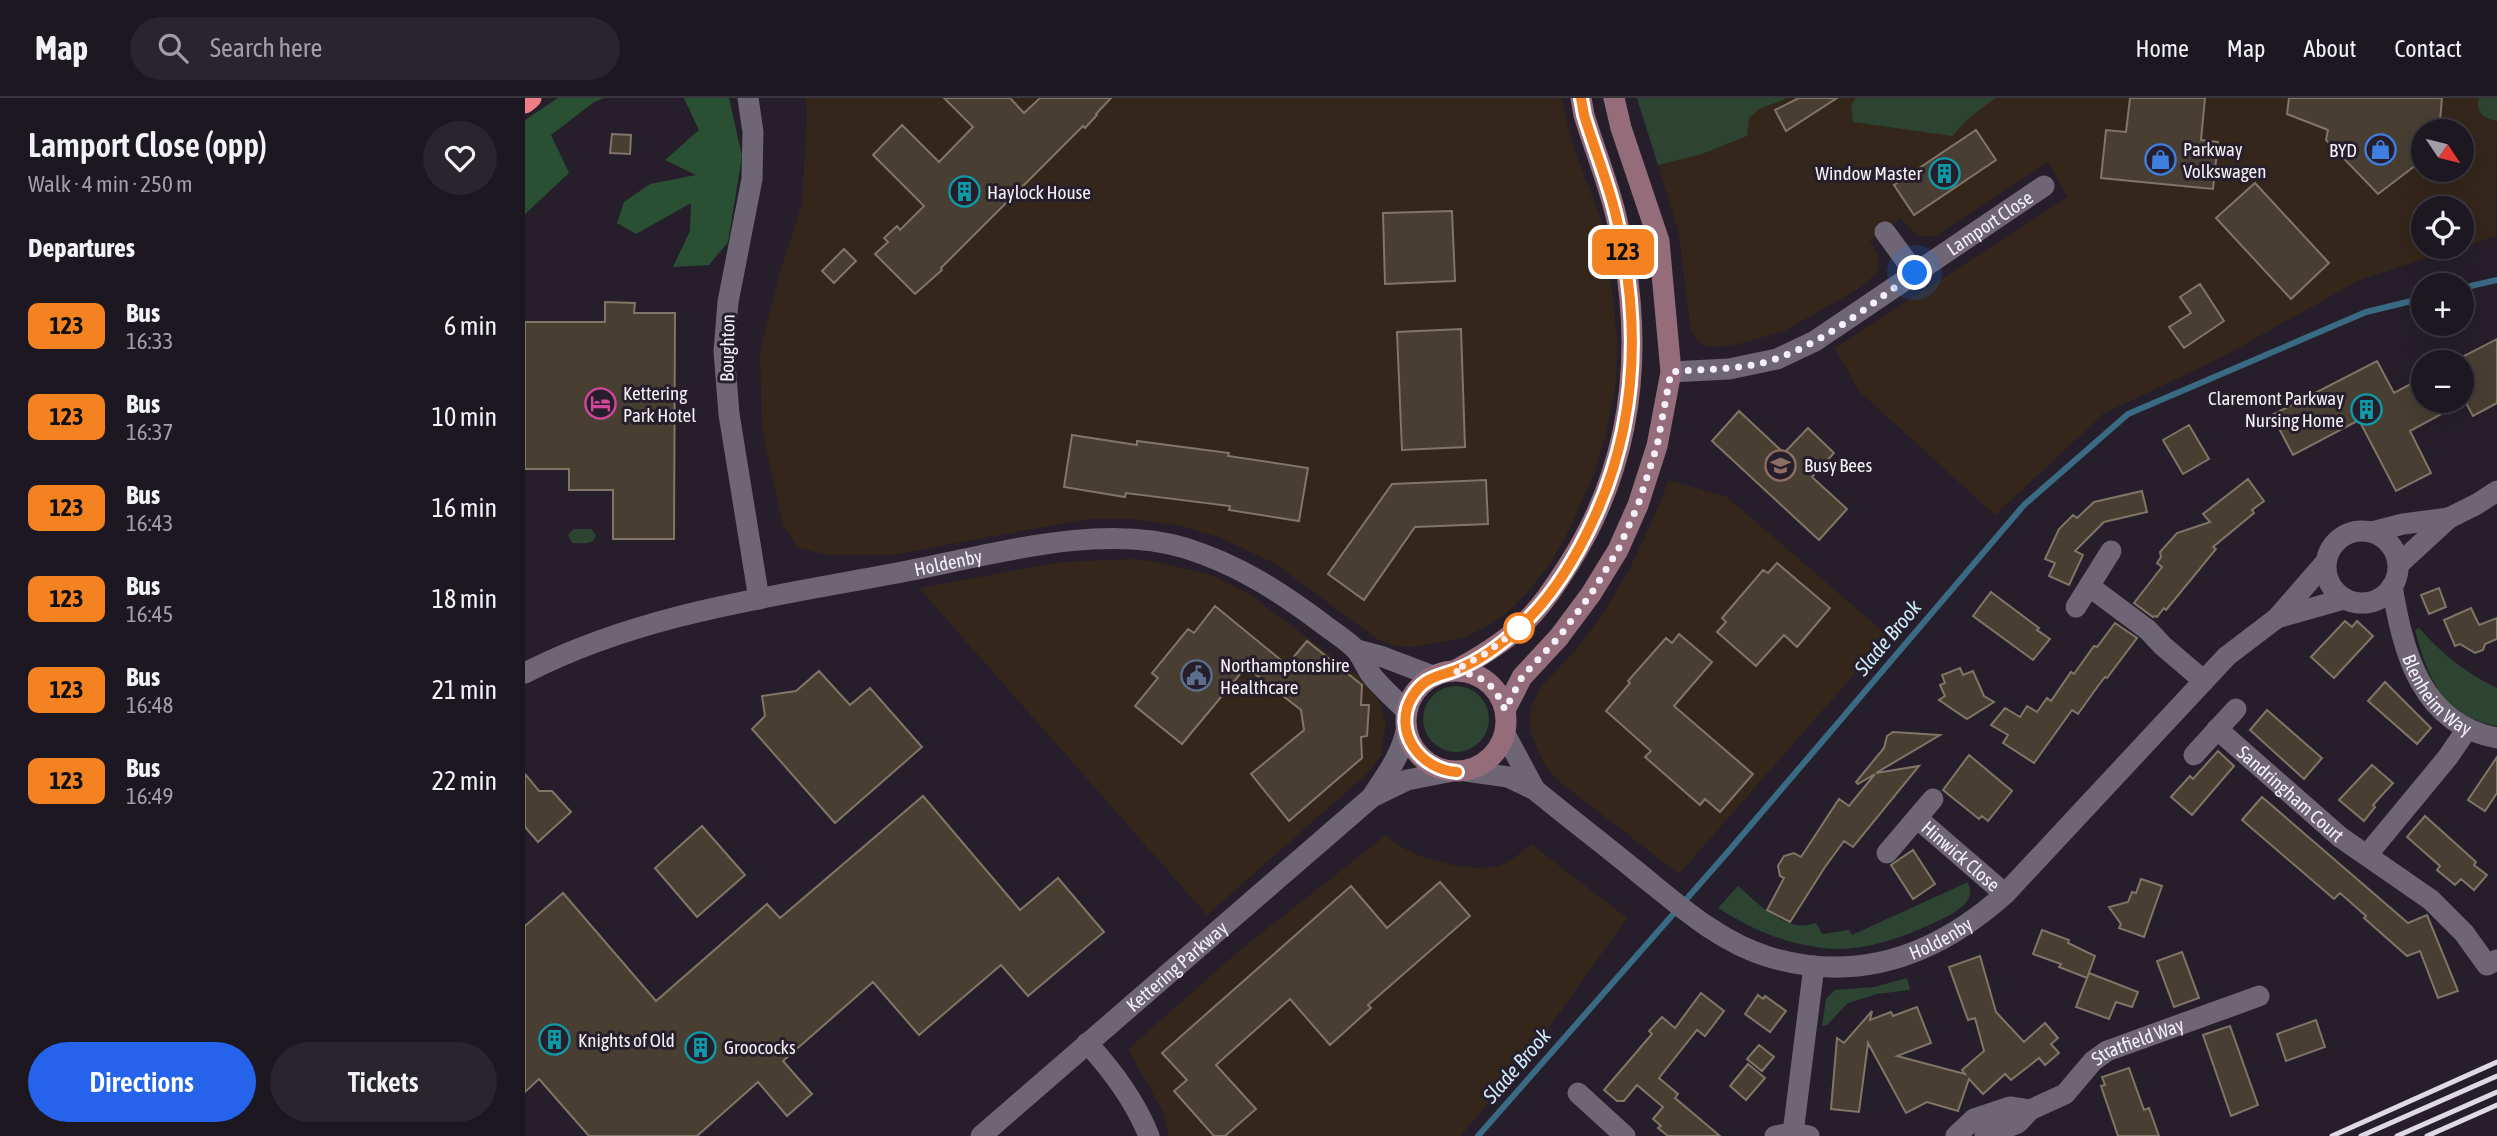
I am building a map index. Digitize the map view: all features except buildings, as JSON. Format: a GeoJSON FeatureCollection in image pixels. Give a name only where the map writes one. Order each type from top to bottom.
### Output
{"type":"FeatureCollection","features":[{"type":"Feature","properties":{"kind":"highway"},"geometry":{"type":"LineString","coordinates":[[525,103],[531,98]]}},
{"type":"Feature","properties":{"kind":"street","name":"Boughton"},"geometry":{"type":"LineString","coordinates":[[748,98],[753,132],[752,179],[729,302],[724,351],[729,414],[759,599]]}},
{"type":"Feature","properties":{"kind":"street"},"geometry":{"type":"LineString","coordinates":[[1454,671],[1471,673],[1487,681],[1499,694],[1505,710],[1504,734],[1499,747],[1479,766],[1457,771],[1433,767],[1421,758],[1411,745],[1406,721],[1416,691],[1433,677],[1454,671],[1486,653],[1522,626],[1552,592],[1584,540],[1610,482],[1628,411],[1634,349],[1629,285],[1616,215],[1581,98]]}},
{"type":"Feature","properties":{"kind":"street"},"geometry":{"type":"LineString","coordinates":[[1505,710],[1522,677],[1559,637],[1591,594],[1618,550],[1638,505],[1657,446],[1671,372],[1659,241],[1621,128],[1614,98]]}},
{"type":"Feature","properties":{"kind":"street","name":"Lamport Close"},"geometry":{"type":"LineString","coordinates":[[1671,372],[1729,369],[1777,359],[1815,341],[2044,186]]}},
{"type":"Feature","properties":{"kind":"street"},"geometry":{"type":"LineString","coordinates":[[1885,232],[1915,273]]}},
{"type":"Feature","properties":{"kind":"street"},"geometry":{"type":"LineString","coordinates":[[2399,564],[2449,518],[2497,491]]}},
{"type":"Feature","properties":{"kind":"street"},"geometry":{"type":"LineString","coordinates":[[2372,532],[2385,538],[2394,550],[2399,564],[2397,578],[2380,598],[2366,604],[2351,602],[2331,587],[2325,573],[2325,563],[2331,546],[2340,537],[2356,531],[2372,532],[2403,524],[2449,518]]}},
{"type":"Feature","properties":{"kind":"street","name":"Holdenby"},"geometry":{"type":"LineString","coordinates":[[525,673],[571,651],[628,629],[759,599],[1080,540],[1146,540],[1181,547],[1241,569],[1275,589],[1356,650],[1406,721]]}},
{"type":"Feature","properties":{"kind":"street"},"geometry":{"type":"LineString","coordinates":[[2075,607],[2111,551]]}},
{"type":"Feature","properties":{"kind":"street","name":"Holdenby"},"geometry":{"type":"LineString","coordinates":[[1457,771],[1508,778],[1535,790],[1698,919],[1735,943],[1768,957],[1814,966],[1862,965],[1905,957],[1947,939],[1978,918],[2005,894],[2227,656],[2277,618],[2325,563]]}},
{"type":"Feature","properties":{"kind":"street"},"geometry":{"type":"LineString","coordinates":[[2089,586],[2148,630],[2204,681]]}},
{"type":"Feature","properties":{"kind":"street","name":"Blenheim Way"},"geometry":{"type":"LineString","coordinates":[[2392,586],[2399,629],[2419,682],[2429,698],[2467,729],[2497,738]]}},
{"type":"Feature","properties":{"kind":"street","name":"Holdenby"},"geometry":{"type":"LineString","coordinates":[[2277,618],[2351,602]]}},
{"type":"Feature","properties":{"kind":"street","name":"Blenheim Way"},"geometry":{"type":"LineString","coordinates":[[2351,602],[2399,629]]}},
{"type":"Feature","properties":{"kind":"street","name":"Holdenby"},"geometry":{"type":"LineString","coordinates":[[1356,650],[1383,657],[1433,677]]}},
{"type":"Feature","properties":{"kind":"street"},"geometry":{"type":"LineString","coordinates":[[2195,755],[2236,709]]}},
{"type":"Feature","properties":{"kind":"street","name":"Kettering Parkway"},"geometry":{"type":"LineString","coordinates":[[1372,797],[1403,745],[1406,721]]}},
{"type":"Feature","properties":{"kind":"street","name":"Sandringham Court"},"geometry":{"type":"LineString","coordinates":[[2217,729],[2340,837],[2431,900],[2464,933],[2493,968]]}},
{"type":"Feature","properties":{"kind":"street"},"geometry":{"type":"LineString","coordinates":[[2367,855],[2448,757],[2467,729]]}},
{"type":"Feature","properties":{"kind":"street","name":"Holdenby"},"geometry":{"type":"LineString","coordinates":[[1504,734],[1535,790]]}},
{"type":"Feature","properties":{"kind":"street","name":"Kettering Parkway"},"geometry":{"type":"LineString","coordinates":[[981,1136],[1372,797],[1407,780],[1457,771]]}},
{"type":"Feature","properties":{"kind":"street","name":"Hinwick Close"},"geometry":{"type":"LineString","coordinates":[[1887,853],[1933,799]]}},
{"type":"Feature","properties":{"kind":"street","name":"Hinwick Close"},"geometry":{"type":"LineString","coordinates":[[1917,818],[2005,894]]}},
{"type":"Feature","properties":{"kind":"street"},"geometry":{"type":"LineString","coordinates":[[1792,1135],[1814,966]]}},
{"type":"Feature","properties":{"kind":"street","name":"Stratfield Way"},"geometry":{"type":"LineString","coordinates":[[1985,1136],[2018,1123],[2030,1110],[2065,1094],[2093,1061],[2107,1051],[2259,996]]}},
{"type":"Feature","properties":{"kind":"street"},"geometry":{"type":"LineString","coordinates":[[1087,1043],[1128,1094],[1149,1136]]}},
{"type":"Feature","properties":{"kind":"street"},"geometry":{"type":"LineString","coordinates":[[1578,1093],[1625,1136]]}},
{"type":"Feature","properties":{"kind":"street","name":"Stratfield Way"},"geometry":{"type":"LineString","coordinates":[[1961,1136],[1974,1119],[2010,1107],[2030,1110]]}},
{"type":"Feature","properties":{"kind":"shaded area"},"geometry":{"type":"Polygon","coordinates":[[[806,98],[1561,98],[1574,149],[1601,220],[1608,255],[1617,338],[1616,381],[1607,430],[1595,471],[1552,561],[1527,593],[1501,618],[1467,637],[1413,647],[1395,646],[1379,640],[1274,563],[1221,538],[1182,526],[1134,519],[1087,519],[892,555],[825,555],[798,547],[783,526],[762,429],[760,351],[779,275],[802,204],[806,98]]]}},
{"type":"Feature","properties":{"kind":"shaded area"},"geometry":{"type":"Polygon","coordinates":[[[1637,98],[2497,98],[2496,236],[2474,243],[2474,196],[2411,196],[2411,259],[2425,259],[2359,280],[2226,355],[2103,414],[1995,515],[1859,391],[1835,348],[2068,197],[2048,162],[1935,236],[1917,236],[1901,218],[1870,240],[1878,256],[1879,267],[1875,275],[1858,289],[1784,331],[1717,347],[1706,346],[1697,340],[1691,331],[1679,233],[1637,98]]]}},
{"type":"Feature","properties":{"kind":"shaded area"},"geometry":{"type":"Polygon","coordinates":[[[1669,480],[1727,497],[1888,636],[1679,874],[1556,779],[1543,762],[1531,733],[1529,719],[1532,705],[1542,686],[1581,644],[1629,570],[1669,480]]]}},
{"type":"Feature","properties":{"kind":"shaded area"},"geometry":{"type":"Polygon","coordinates":[[[1135,559],[1212,575],[1249,594],[1364,680],[1379,702],[1386,723],[1381,755],[1370,771],[1207,915],[919,588],[1062,562],[1135,559]]]}},
{"type":"Feature","properties":{"kind":"shaded area"},"geometry":{"type":"Polygon","coordinates":[[[1386,835],[1401,847],[1422,857],[1477,868],[1500,866],[1531,844],[1627,918],[1523,1064],[1460,1136],[1169,1136],[1162,1110],[1128,1049],[1239,951],[1386,835]]]}},
{"type":"Feature","properties":{"kind":"green space"},"geometry":{"type":"Polygon","coordinates":[[[558,98],[604,98],[594,102],[551,135],[569,173],[525,214],[525,120],[558,98]]]}},
{"type":"Feature","properties":{"kind":"green space"},"geometry":{"type":"Polygon","coordinates":[[[684,98],[729,98],[742,156],[728,242],[709,265],[673,267],[690,231],[691,203],[636,234],[617,223],[624,202],[650,184],[696,175],[665,160],[699,130],[684,98]]]}},
{"type":"Feature","properties":{"kind":"green space"},"geometry":{"type":"Polygon","coordinates":[[[1637,98],[1785,99],[1761,108],[1749,118],[1747,136],[1702,154],[1658,165],[1637,98]]]}},
{"type":"Feature","properties":{"kind":"green space"},"geometry":{"type":"Polygon","coordinates":[[[1856,98],[1995,98],[1969,118],[1952,136],[1853,122],[1851,105],[1856,98]]]}},
{"type":"Feature","properties":{"kind":"green space"},"geometry":{"type":"Polygon","coordinates":[[[2479,98],[2497,98],[2497,121],[2482,114],[2478,107],[2479,98]]]}},
{"type":"Feature","properties":{"kind":"green space"},"geometry":{"type":"Polygon","coordinates":[[[574,529],[591,529],[596,535],[595,539],[572,543],[568,535],[574,529]]]}},
{"type":"Feature","properties":{"kind":"green space"},"geometry":{"type":"Polygon","coordinates":[[[2419,628],[2455,662],[2497,688],[2497,726],[2463,714],[2440,692],[2420,647],[2415,630],[2419,628]]]}},
{"type":"Feature","properties":{"kind":"green space"},"geometry":{"type":"Polygon","coordinates":[[[1456,686],[1469,689],[1479,696],[1486,706],[1489,719],[1486,732],[1479,742],[1469,749],[1456,752],[1443,749],[1433,742],[1426,732],[1423,719],[1426,706],[1433,696],[1443,689],[1456,686]]]}},
{"type":"Feature","properties":{"kind":"green space"},"geometry":{"type":"Polygon","coordinates":[[[1968,882],[1969,897],[1964,905],[1953,913],[1898,938],[1853,948],[1822,948],[1780,939],[1743,923],[1718,908],[1738,886],[1764,909],[1784,921],[1805,925],[1816,923],[1822,934],[1849,930],[1852,935],[1968,882]]]}},
{"type":"Feature","properties":{"kind":"green space"},"geometry":{"type":"Polygon","coordinates":[[[1907,978],[1910,990],[1877,994],[1848,1003],[1827,1025],[1822,1026],[1826,999],[1835,990],[1874,987],[1907,978]]]}},
{"type":"Feature","properties":{"kind":"waterway","name":"Slade Brook"},"geometry":{"type":"LineString","coordinates":[[2474,285],[2497,280]]}},
{"type":"Feature","properties":{"kind":"waterway","name":"Slade Brook"},"geometry":{"type":"LineString","coordinates":[[1478,1136],[1727,853],[2024,505],[2128,414],[2366,312],[2411,301]]}},
{"type":"Feature","properties":{"kind":"railway"},"geometry":{"type":"LineString","coordinates":[[2332,1136],[2497,1062]]}},
{"type":"Feature","properties":{"kind":"railway"},"geometry":{"type":"LineString","coordinates":[[2361,1136],[2497,1076]]}},
{"type":"Feature","properties":{"kind":"railway"},"geometry":{"type":"LineString","coordinates":[[2397,1136],[2497,1092]]}},
{"type":"Feature","properties":{"kind":"railway"},"geometry":{"type":"LineString","coordinates":[[2427,1136],[2497,1105]]}},
{"type":"Feature","properties":{"kind":"bus line","name":"123"},"geometry":{"type":"LineString","coordinates":[[1457,772],[1433,767],[1421,758],[1411,745],[1405,721],[1412,697],[1421,685],[1433,677],[1454,671],[1486,653],[1522,626],[1552,592],[1584,540],[1610,482],[1628,411],[1634,349],[1629,285],[1616,215],[1581,98]]}},
{"type":"Feature","properties":{"kind":"place","name":"BYD"},"geometry":{"type":"Point","coordinates":[2380,150]}},
{"type":"Feature","properties":{"kind":"place","name":"Parkway Volkswagen"},"geometry":{"type":"Point","coordinates":[2160,160]}},
{"type":"Feature","properties":{"kind":"place","name":"Window Master"},"geometry":{"type":"Point","coordinates":[1945,173]}},
{"type":"Feature","properties":{"kind":"place","name":"Haylock House"},"geometry":{"type":"Point","coordinates":[964,192]}},
{"type":"Feature","properties":{"kind":"place","name":"Kettering Park Hotel"},"geometry":{"type":"Point","coordinates":[600,404]}},
{"type":"Feature","properties":{"kind":"place","name":"Claremont Parkway Nursing Home"},"geometry":{"type":"Point","coordinates":[2367,409]}},
{"type":"Feature","properties":{"kind":"place","name":"Busy Bees"},"geometry":{"type":"Point","coordinates":[1781,465]}},
{"type":"Feature","properties":{"kind":"place","name":"Northamptonshire Healthcare"},"geometry":{"type":"Point","coordinates":[1197,676]}},
{"type":"Feature","properties":{"kind":"place","name":"Knights of Old"},"geometry":{"type":"Point","coordinates":[555,1040]}},
{"type":"Feature","properties":{"kind":"place","name":"Groococks"},"geometry":{"type":"Point","coordinates":[701,1047]}},
{"type":"Feature","properties":{"kind":"route"},"geometry":{"type":"LineString","coordinates":[[1519,628],[1522,626],[1486,653],[1454,671],[1471,673],[1487,681],[1499,694],[1505,710],[1522,677],[1559,637],[1591,594],[1618,550],[1638,505],[1657,446],[1671,372],[1729,369],[1777,359],[1815,341],[1915,273]]}}]}
